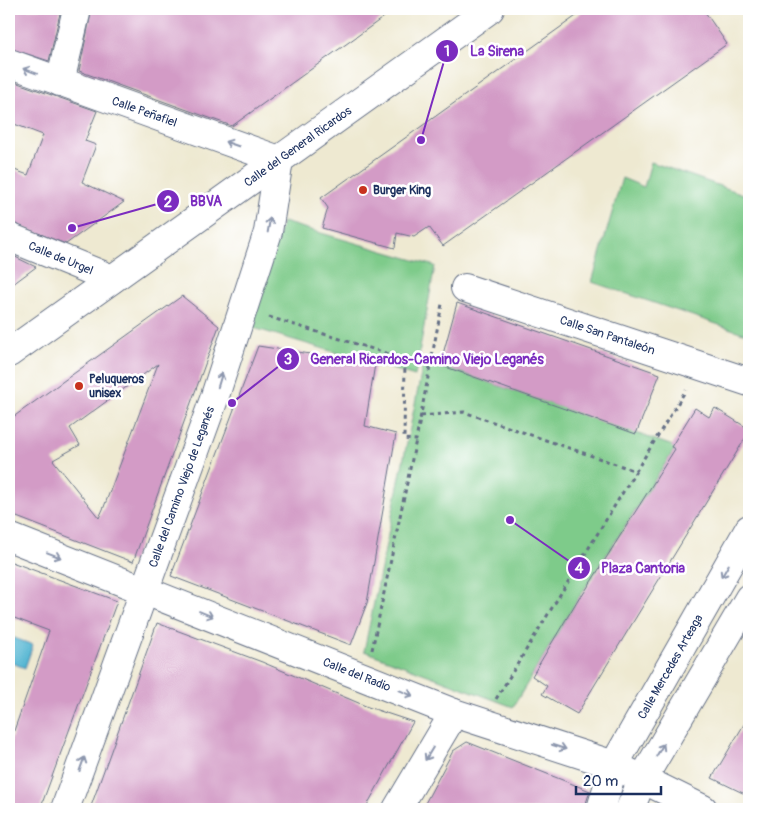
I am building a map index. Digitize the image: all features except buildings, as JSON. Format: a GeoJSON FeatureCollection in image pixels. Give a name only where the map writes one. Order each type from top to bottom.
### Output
{"type":"FeatureCollection","features":[{"type":"Feature","properties":{"kind":"street"},"geometry":{"type":"LineString","coordinates":[[60,82],[76,9]]}},
{"type":"Feature","properties":{"kind":"street","name":"Calle del General Ricardos"},"geometry":{"type":"LineString","coordinates":[[9,353],[490,9]]}},
{"type":"Feature","properties":{"kind":"street","name":"Calle Peñafiel"},"geometry":{"type":"LineString","coordinates":[[9,63],[279,160]]}},
{"type":"Feature","properties":{"kind":"street","name":"Calle del Camino Viejo de Leganés"},"geometry":{"type":"LineString","coordinates":[[65,809],[214,399],[268,232],[279,160]]}},
{"type":"Feature","properties":{"kind":"street","name":"Calle de Urgel"},"geometry":{"type":"LineString","coordinates":[[9,238],[112,279]]}},
{"type":"Feature","properties":{"kind":"street","name":"Calle San Pantaleón"},"geometry":{"type":"LineString","coordinates":[[465,288],[749,382]]}},
{"type":"Feature","properties":{"kind":"street","name":"Calle Mercedes Arteaga"},"geometry":{"type":"LineString","coordinates":[[601,809],[614,765],[749,528]]}},
{"type":"Feature","properties":{"kind":"street","name":"Calle del Radio"},"geometry":{"type":"LineString","coordinates":[[9,537],[454,712],[614,765],[703,809]]}},
{"type":"Feature","properties":{"kind":"street"},"geometry":{"type":"LineString","coordinates":[[630,809],[642,780],[749,598]]}},
{"type":"Feature","properties":{"kind":"street"},"geometry":{"type":"LineString","coordinates":[[397,809],[454,712]]}},
{"type":"Feature","properties":{"kind":"path"},"geometry":{"type":"LineString","coordinates":[[366,678],[444,296],[465,288]]}},
{"type":"Feature","properties":{"kind":"path"},"geometry":{"type":"LineString","coordinates":[[242,309],[405,359],[404,439],[416,440]]}},
{"type":"Feature","properties":{"kind":"path"},"geometry":{"type":"LineString","coordinates":[[482,722],[700,366]]}},
{"type":"Feature","properties":{"kind":"path"},"geometry":{"type":"LineString","coordinates":[[421,416],[464,412],[636,471]]}},
{"type":"Feature","properties":{"kind":"green space"},"geometry":{"type":"Polygon","coordinates":[[[651,162],[749,196],[749,335],[592,282],[622,178],[644,187],[651,162]]]}},
{"type":"Feature","properties":{"kind":"green space"},"geometry":{"type":"Polygon","coordinates":[[[283,222],[435,266],[415,376],[247,326],[283,222]]]}},
{"type":"Feature","properties":{"kind":"green space"},"geometry":{"type":"Polygon","coordinates":[[[424,360],[676,447],[580,596],[513,707],[364,651],[424,360]]]}},
{"type":"Feature","properties":{"kind":"water"},"geometry":{"type":"Polygon","coordinates":[[[9,636],[33,645],[25,668],[9,662],[9,636]]]}},
{"type":"Feature","properties":{"kind":"place","name":"La Sirena"},"geometry":{"type":"Point","coordinates":[421,140]}},
{"type":"Feature","properties":{"kind":"place","name":"Burger King"},"geometry":{"type":"Point","coordinates":[363,190]}},
{"type":"Feature","properties":{"kind":"place","name":"BBVA"},"geometry":{"type":"Point","coordinates":[72,228]}},
{"type":"Feature","properties":{"kind":"place","name":"Peluqueros unisex"},"geometry":{"type":"Point","coordinates":[79,386]}},
{"type":"Feature","properties":{"kind":"place","name":"General Ricardos-Camino Viejo Leganés"},"geometry":{"type":"Point","coordinates":[232,403]}},
{"type":"Feature","properties":{"kind":"place","name":"Plaza Cantoria"},"geometry":{"type":"Point","coordinates":[510,520]}}]}
